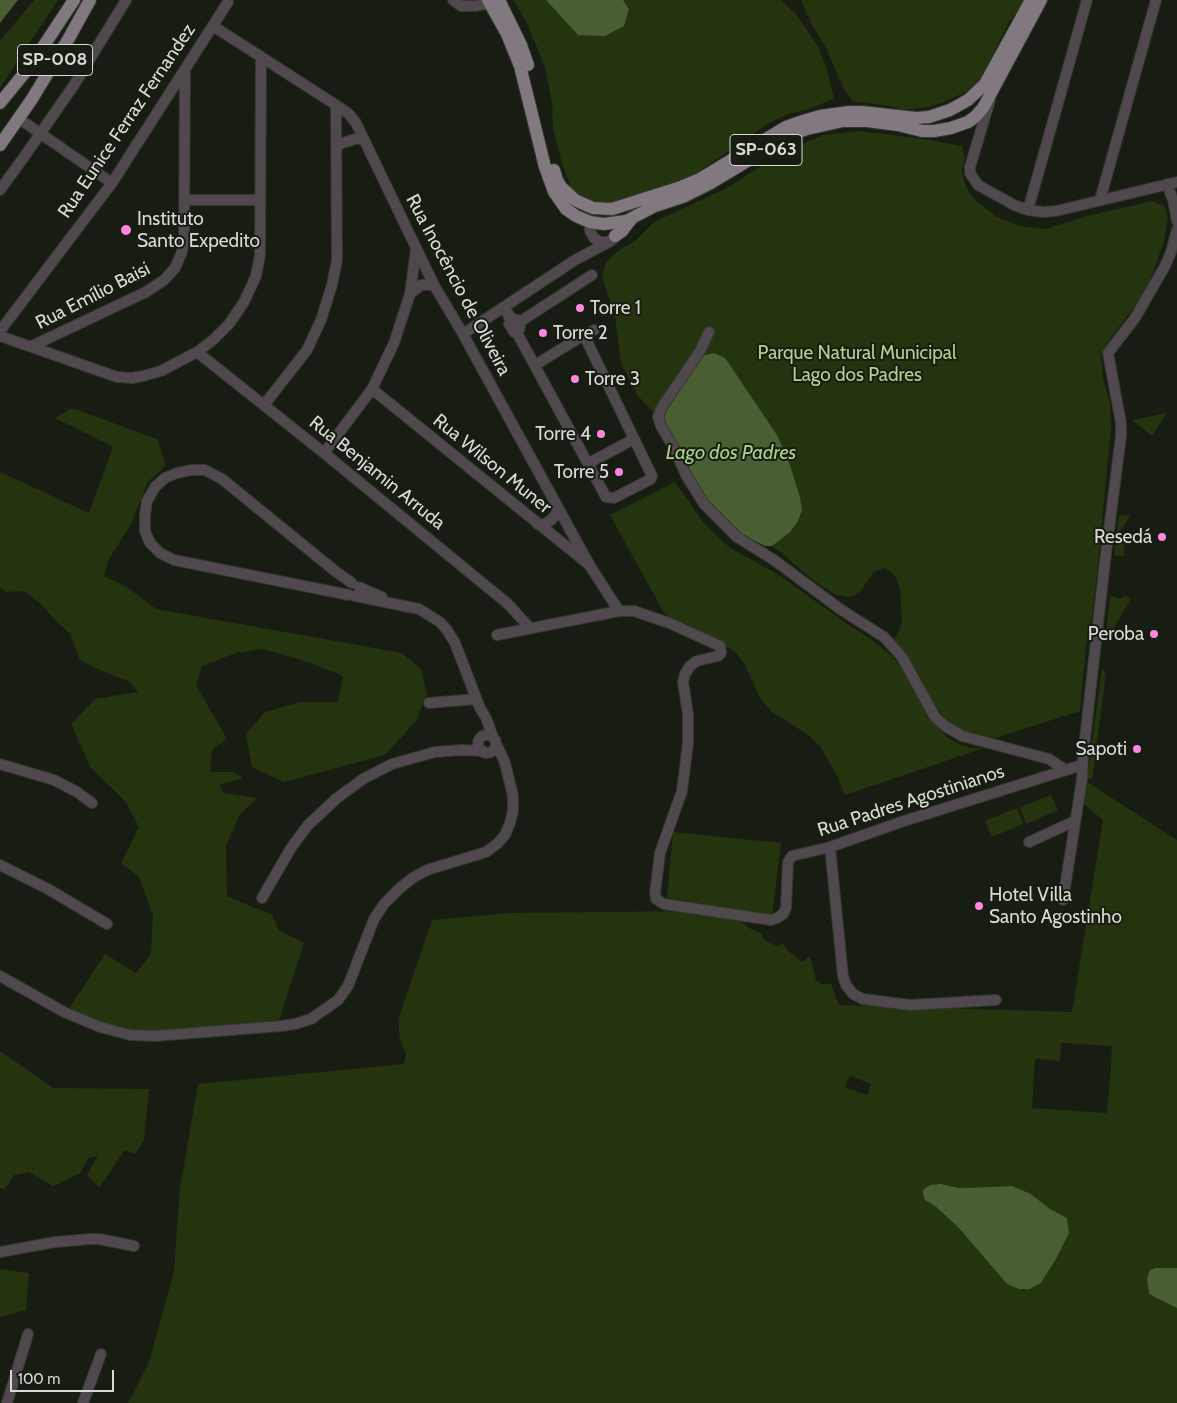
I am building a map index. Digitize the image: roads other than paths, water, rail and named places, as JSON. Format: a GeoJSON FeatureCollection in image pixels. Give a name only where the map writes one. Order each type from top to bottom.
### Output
{"type":"FeatureCollection","features":[{"type":"Feature","properties":{"kind":"main road","name":"SP-008"},"geometry":{"type":"LineString","coordinates":[[0,102],[31,65],[74,0]]}},
{"type":"Feature","properties":{"kind":"main road","name":"SP-008"},"geometry":{"type":"LineString","coordinates":[[0,145],[54,62],[90,0]]}},
{"type":"Feature","properties":{"kind":"main road","name":"SP-063"},"geometry":{"type":"LineString","coordinates":[[605,209],[678,188],[700,179],[786,127],[820,116],[862,112],[916,118],[928,117],[956,107],[975,94],[985,84],[1031,0]]}},
{"type":"Feature","properties":{"kind":"main road"},"geometry":{"type":"LineString","coordinates":[[956,107],[971,122],[983,108],[1041,0]]}},
{"type":"Feature","properties":{"kind":"main road"},"geometry":{"type":"LineString","coordinates":[[492,1],[510,21],[527,61],[557,180],[561,187],[575,200],[587,206],[605,209],[616,214],[619,222]]}},
{"type":"Feature","properties":{"kind":"main road","name":"SP-063"},"geometry":{"type":"LineString","coordinates":[[492,1],[520,66],[545,167],[554,192],[572,213],[590,222],[604,224],[619,222],[684,196],[709,184],[792,134],[807,128],[843,122],[867,121],[898,125],[922,131],[934,131],[971,122]]}},
{"type":"Feature","properties":{"kind":"main road"},"geometry":{"type":"LineString","coordinates":[[590,222],[605,209]]}},
{"type":"Feature","properties":{"kind":"main road"},"geometry":{"type":"LineString","coordinates":[[612,239],[622,231],[633,217]]}},
{"type":"Feature","properties":{"kind":"street"},"geometry":{"type":"LineString","coordinates":[[0,190],[74,85],[126,0]]}},
{"type":"Feature","properties":{"kind":"street"},"geometry":{"type":"LineString","coordinates":[[453,0],[461,6],[476,6],[492,1]]}},
{"type":"Feature","properties":{"kind":"street"},"geometry":{"type":"LineString","coordinates":[[1028,210],[1087,0]]}},
{"type":"Feature","properties":{"kind":"street"},"geometry":{"type":"LineString","coordinates":[[1100,200],[1156,0]]}},
{"type":"Feature","properties":{"kind":"street","name":"Rua Eunice Ferraz Fernandez"},"geometry":{"type":"LineString","coordinates":[[0,331],[112,183],[228,2]]}},
{"type":"Feature","properties":{"kind":"street","name":"Rua Inocêncio de Oliveira"},"geometry":{"type":"LineString","coordinates":[[213,26],[336,105],[349,114],[356,123],[434,285],[463,334],[590,566],[619,611]]}},
{"type":"Feature","properties":{"kind":"street"},"geometry":{"type":"LineString","coordinates":[[0,336],[117,377],[124,377],[143,376],[160,371],[197,352],[213,340],[229,324],[244,302],[256,276],[260,255],[261,57]]}},
{"type":"Feature","properties":{"kind":"street","name":"Rua Emílio Baisi"},"geometry":{"type":"LineString","coordinates":[[32,346],[146,292],[164,280],[175,268],[182,252],[184,240],[185,69]]}},
{"type":"Feature","properties":{"kind":"street"},"geometry":{"type":"LineString","coordinates":[[993,91],[970,167],[973,179],[978,185],[1014,205],[1028,210],[1043,212],[1056,211],[1174,180],[1173,200],[1177,221]]}},
{"type":"Feature","properties":{"kind":"street"},"geometry":{"type":"LineString","coordinates":[[264,405],[307,350],[321,320],[332,285],[336,260],[338,145],[336,105]]}},
{"type":"Feature","properties":{"kind":"street"},"geometry":{"type":"LineString","coordinates":[[18,118],[112,183]]}},
{"type":"Feature","properties":{"kind":"street"},"geometry":{"type":"LineString","coordinates":[[971,122],[978,140]]}},
{"type":"Feature","properties":{"kind":"street"},"geometry":{"type":"LineString","coordinates":[[338,145],[355,139],[364,139]]}},
{"type":"Feature","properties":{"kind":"street"},"geometry":{"type":"LineString","coordinates":[[185,200],[260,200]]}},
{"type":"Feature","properties":{"kind":"street"},"geometry":{"type":"LineString","coordinates":[[575,260],[588,243],[591,235],[590,222]]}},
{"type":"Feature","properties":{"kind":"street"},"geometry":{"type":"LineString","coordinates":[[463,334],[506,309],[575,260],[612,239],[619,222]]}},
{"type":"Feature","properties":{"kind":"street"},"geometry":{"type":"LineString","coordinates":[[1063,900],[1082,780],[1106,553],[1121,436],[1121,423],[1108,354],[1135,318],[1165,266],[1172,252],[1177,230]]}},
{"type":"Feature","properties":{"kind":"street"},"geometry":{"type":"LineString","coordinates":[[591,235],[600,242],[612,239]]}},
{"type":"Feature","properties":{"kind":"street"},"geometry":{"type":"LineString","coordinates":[[324,453],[372,389],[394,343],[410,294],[416,249]]}},
{"type":"Feature","properties":{"kind":"street"},"geometry":{"type":"LineString","coordinates":[[517,327],[592,275]]}},
{"type":"Feature","properties":{"kind":"street"},"geometry":{"type":"LineString","coordinates":[[410,294],[421,285],[434,285]]}},
{"type":"Feature","properties":{"kind":"street"},"geometry":{"type":"LineString","coordinates":[[506,309],[511,318],[516,320],[517,327],[535,365],[606,497],[614,498],[651,479],[654,481],[584,335]]}},
{"type":"Feature","properties":{"kind":"street"},"geometry":{"type":"LineString","coordinates":[[535,365],[594,330]]}},
{"type":"Feature","properties":{"kind":"street"},"geometry":{"type":"LineString","coordinates":[[709,332],[700,351],[662,407],[658,417],[686,476],[704,504],[737,538],[774,560],[840,609],[884,637],[902,658],[935,717],[945,726],[962,736],[1049,759],[1063,771]]}},
{"type":"Feature","properties":{"kind":"street","name":"Rua Benjamin Arruda"},"geometry":{"type":"LineString","coordinates":[[197,352],[508,604],[529,627]]}},
{"type":"Feature","properties":{"kind":"street","name":"Rua Wilson Muner"},"geometry":{"type":"LineString","coordinates":[[372,389],[590,566]]}},
{"type":"Feature","properties":{"kind":"street"},"geometry":{"type":"LineString","coordinates":[[589,463],[634,439]]}},
{"type":"Feature","properties":{"kind":"street"},"geometry":{"type":"LineString","coordinates":[[352,589],[335,571],[222,479],[205,470],[191,470],[165,478],[155,486],[147,501],[145,531],[150,543],[160,553],[174,560],[326,590],[352,589],[380,596],[389,602],[419,609],[440,622],[455,643],[478,703],[483,722],[479,746],[508,775]]}},
{"type":"Feature","properties":{"kind":"street"},"geometry":{"type":"LineString","coordinates":[[537,524],[545,524],[551,520],[556,514],[558,507]]}},
{"type":"Feature","properties":{"kind":"street"},"geometry":{"type":"LineString","coordinates":[[497,634],[619,611]]}},
{"type":"Feature","properties":{"kind":"street","name":"Rua Padres Agostinianos"},"geometry":{"type":"LineString","coordinates":[[619,611],[634,611],[648,615],[716,644],[721,650],[718,656],[697,661],[690,666],[685,674],[688,743],[682,790],[660,853],[654,893],[656,899],[664,904],[771,920],[783,914],[786,908],[790,859],[796,855],[830,847],[901,822],[1082,766]]}},
{"type":"Feature","properties":{"kind":"street"},"geometry":{"type":"LineString","coordinates":[[429,703],[478,703]]}},
{"type":"Feature","properties":{"kind":"street"},"geometry":{"type":"LineString","coordinates":[[0,976],[64,1012],[100,1027],[130,1035],[155,1036],[281,1026],[311,1019],[338,1000],[348,986],[374,919],[384,904],[400,888],[427,870],[486,852],[505,835],[513,811],[513,796],[505,763],[478,703]]}},
{"type":"Feature","properties":{"kind":"street"},"geometry":{"type":"LineString","coordinates":[[462,750],[486,735],[495,740]]}},
{"type":"Feature","properties":{"kind":"street"},"geometry":{"type":"LineString","coordinates":[[262,898],[291,848],[308,825],[337,798],[363,780],[392,764],[435,752],[462,750],[493,751],[495,740]]}},
{"type":"Feature","properties":{"kind":"street"},"geometry":{"type":"LineString","coordinates":[[0,764],[54,780],[77,792],[92,803]]}},
{"type":"Feature","properties":{"kind":"street"},"geometry":{"type":"LineString","coordinates":[[1029,842],[1075,821]]}},
{"type":"Feature","properties":{"kind":"street"},"geometry":{"type":"LineString","coordinates":[[830,847],[843,976],[846,985],[854,994],[863,999],[910,1004],[996,1000]]}},
{"type":"Feature","properties":{"kind":"street"},"geometry":{"type":"LineString","coordinates":[[0,866],[48,889],[107,924]]}},
{"type":"Feature","properties":{"kind":"street"},"geometry":{"type":"LineString","coordinates":[[0,1252],[55,1242],[91,1239],[134,1246]]}},
{"type":"Feature","properties":{"kind":"street"},"geometry":{"type":"LineString","coordinates":[[7,1403],[28,1334]]}},
{"type":"Feature","properties":{"kind":"street"},"geometry":{"type":"LineString","coordinates":[[83,1403],[101,1354]]}},
{"type":"Feature","properties":{"kind":"water"},"geometry":{"type":"Polygon","coordinates":[[[0,0],[18,0],[0,23],[0,0]]]}},
{"type":"Feature","properties":{"kind":"water"},"geometry":{"type":"Polygon","coordinates":[[[546,0],[623,0],[629,9],[624,26],[605,36],[578,35],[546,0]]]}},
{"type":"Feature","properties":{"kind":"water","name":"Lago dos Padres"},"geometry":{"type":"Polygon","coordinates":[[[714,353],[725,358],[777,435],[788,459],[800,497],[802,510],[798,521],[790,532],[772,546],[765,546],[744,535],[723,521],[705,503],[661,426],[662,407],[701,356],[714,353]]]}},
{"type":"Feature","properties":{"kind":"water"},"geometry":{"type":"Polygon","coordinates":[[[941,1184],[959,1188],[1012,1186],[1031,1194],[1050,1209],[1067,1218],[1069,1233],[1041,1283],[1030,1289],[1019,1289],[1007,1284],[958,1227],[935,1206],[925,1200],[923,1190],[930,1185],[941,1184]]]}},
{"type":"Feature","properties":{"kind":"water"},"geometry":{"type":"Polygon","coordinates":[[[1155,1268],[1177,1268],[1177,1308],[1149,1293],[1147,1278],[1150,1270],[1155,1268]]]}},
{"type":"Feature","properties":{"kind":"place","name":"Instituto Santo Expedito"},"geometry":{"type":"Point","coordinates":[126,230]}},
{"type":"Feature","properties":{"kind":"place","name":"Torre 1"},"geometry":{"type":"Point","coordinates":[580,308]}},
{"type":"Feature","properties":{"kind":"place","name":"Torre 2"},"geometry":{"type":"Point","coordinates":[543,333]}},
{"type":"Feature","properties":{"kind":"place","name":"Torre 3"},"geometry":{"type":"Point","coordinates":[575,379]}},
{"type":"Feature","properties":{"kind":"place","name":"Torre 4"},"geometry":{"type":"Point","coordinates":[601,434]}},
{"type":"Feature","properties":{"kind":"place","name":"Torre 5"},"geometry":{"type":"Point","coordinates":[619,472]}},
{"type":"Feature","properties":{"kind":"place","name":"Resedá"},"geometry":{"type":"Point","coordinates":[1162,537]}},
{"type":"Feature","properties":{"kind":"place","name":"Peroba"},"geometry":{"type":"Point","coordinates":[1154,634]}},
{"type":"Feature","properties":{"kind":"place","name":"Sapoti"},"geometry":{"type":"Point","coordinates":[1137,749]}},
{"type":"Feature","properties":{"kind":"place","name":"Hotel Villa Santo Agostinho"},"geometry":{"type":"Point","coordinates":[979,906]}},
{"type":"Feature","properties":{"kind":"park label","name":"Parque Natural Municipal Lago dos Padres"},"geometry":{"type":"Point","coordinates":[857,364]}}]}
